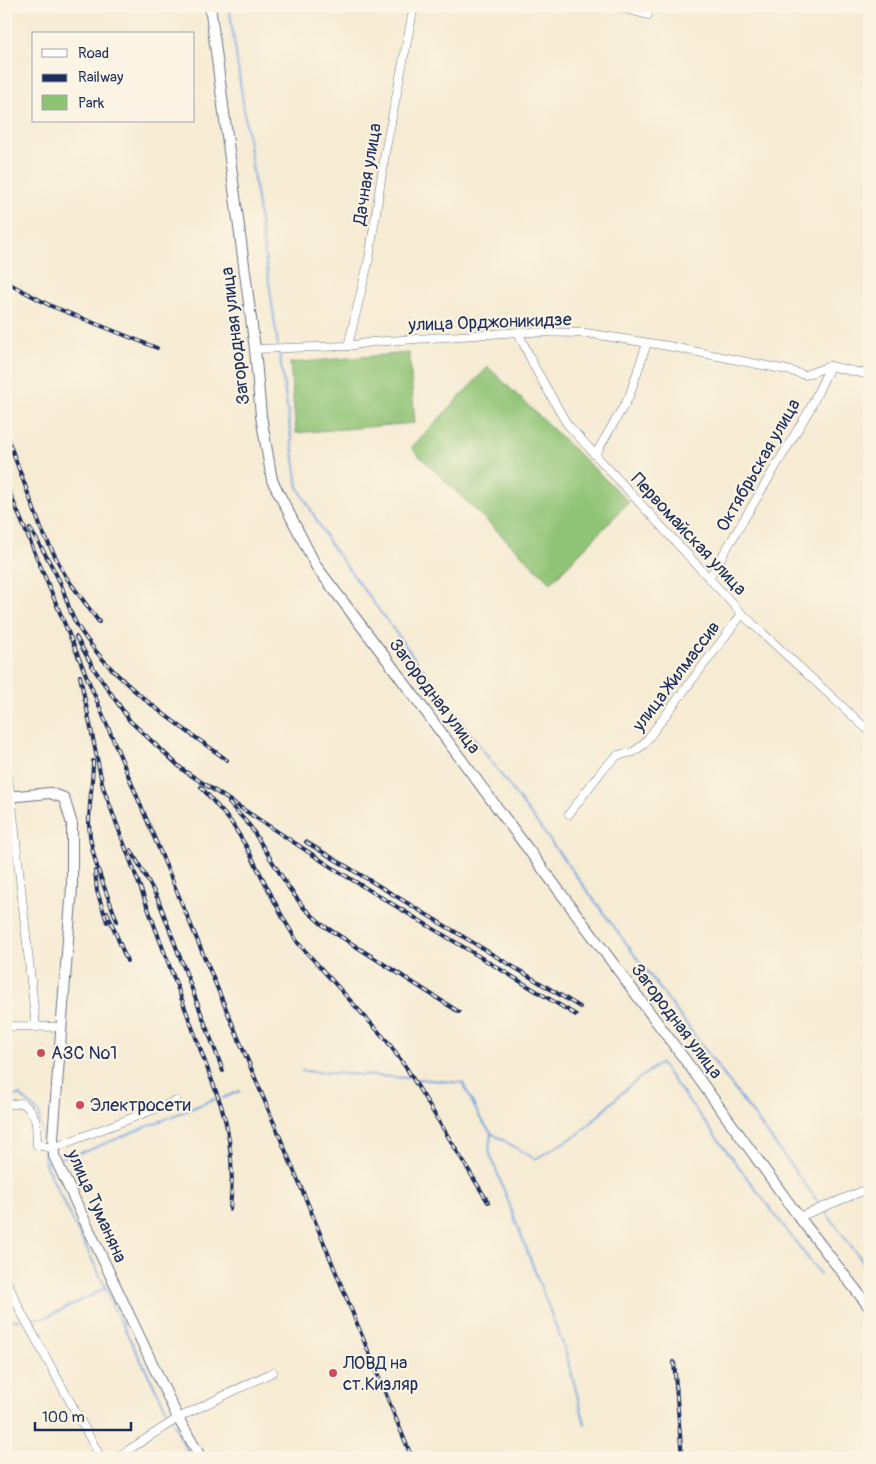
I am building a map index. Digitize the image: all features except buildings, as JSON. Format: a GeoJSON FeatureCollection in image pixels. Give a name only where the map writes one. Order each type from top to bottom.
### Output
{"type":"FeatureCollection","features":[{"type":"Feature","properties":{"kind":"main road","name":"Загородная улица"},"geometry":{"type":"LineString","coordinates":[[210,6],[255,349],[261,416],[272,480],[316,566],[386,656],[799,1217],[870,1308]]}},
{"type":"Feature","properties":{"kind":"main road","name":"улица Туманяна"},"geometry":{"type":"LineString","coordinates":[[9,796],[50,792],[64,798],[72,824],[72,887],[52,1138],[54,1156],[178,1418],[201,1458]]}},
{"type":"Feature","properties":{"kind":"street","name":"Дачная улица"},"geometry":{"type":"LineString","coordinates":[[348,346],[369,259],[385,153],[414,6]]}},
{"type":"Feature","properties":{"kind":"street"},"geometry":{"type":"LineString","coordinates":[[614,6],[648,15]]}},
{"type":"Feature","properties":{"kind":"street","name":"улица Орджоникидзе"},"geometry":{"type":"LineString","coordinates":[[255,349],[348,346],[372,342],[518,332],[586,333],[668,346],[805,375],[830,366]]}},
{"type":"Feature","properties":{"kind":"street","name":"Первомайская улица"},"geometry":{"type":"LineString","coordinates":[[518,332],[534,368],[567,424],[742,614],[870,732]]}},
{"type":"Feature","properties":{"kind":"street"},"geometry":{"type":"LineString","coordinates":[[595,455],[629,397],[647,344]]}},
{"type":"Feature","properties":{"kind":"street"},"geometry":{"type":"LineString","coordinates":[[830,366],[870,375]]}},
{"type":"Feature","properties":{"kind":"street","name":"Октябрьская улица"},"geometry":{"type":"LineString","coordinates":[[709,578],[810,409],[830,366]]}},
{"type":"Feature","properties":{"kind":"street","name":"улица Жилмассив"},"geometry":{"type":"LineString","coordinates":[[569,814],[603,769],[618,755],[633,752],[643,745],[742,614]]}},
{"type":"Feature","properties":{"kind":"street"},"geometry":{"type":"LineString","coordinates":[[6,771],[36,1027]]}},
{"type":"Feature","properties":{"kind":"street"},"geometry":{"type":"LineString","coordinates":[[6,1026],[61,1027]]}},
{"type":"Feature","properties":{"kind":"street"},"geometry":{"type":"LineString","coordinates":[[6,1105],[22,1103],[30,1108],[35,1115],[37,1146],[53,1148],[176,1101]]}},
{"type":"Feature","properties":{"kind":"street"},"geometry":{"type":"LineString","coordinates":[[799,1217],[870,1188]]}},
{"type":"Feature","properties":{"kind":"street"},"geometry":{"type":"LineString","coordinates":[[6,1280],[21,1312],[102,1458]]}},
{"type":"Feature","properties":{"kind":"street"},"geometry":{"type":"LineString","coordinates":[[116,1458],[178,1418],[272,1372]]}},
{"type":"Feature","properties":{"kind":"green space"},"geometry":{"type":"Polygon","coordinates":[[[409,353],[415,423],[296,433],[290,363],[409,353]]]}},
{"type":"Feature","properties":{"kind":"green space"},"geometry":{"type":"Polygon","coordinates":[[[488,367],[629,502],[551,583],[411,448],[488,367]]]}},
{"type":"Feature","properties":{"kind":"waterway"},"geometry":{"type":"LineString","coordinates":[[229,6],[278,345]]}},
{"type":"Feature","properties":{"kind":"waterway"},"geometry":{"type":"LineString","coordinates":[[279,350],[298,487],[330,544],[821,1206]]}},
{"type":"Feature","properties":{"kind":"waterway"},"geometry":{"type":"LineString","coordinates":[[419,1079],[463,1083],[480,1118],[491,1133],[535,1159],[579,1134],[628,1087],[660,1063],[820,1274]]}},
{"type":"Feature","properties":{"kind":"waterway"},"geometry":{"type":"LineString","coordinates":[[302,1071],[408,1078]]}},
{"type":"Feature","properties":{"kind":"waterway"},"geometry":{"type":"LineString","coordinates":[[223,1098],[240,1091]]}},
{"type":"Feature","properties":{"kind":"waterway"},"geometry":{"type":"LineString","coordinates":[[9,1097],[20,1095],[39,1113],[43,1141]]}},
{"type":"Feature","properties":{"kind":"waterway"},"geometry":{"type":"LineString","coordinates":[[61,1158],[89,1150],[215,1099]]}},
{"type":"Feature","properties":{"kind":"waterway"},"geometry":{"type":"LineString","coordinates":[[491,1133],[489,1151],[565,1350],[585,1424]]}},
{"type":"Feature","properties":{"kind":"waterway"},"geometry":{"type":"LineString","coordinates":[[44,1152],[45,1164]]}},
{"type":"Feature","properties":{"kind":"waterway"},"geometry":{"type":"LineString","coordinates":[[31,1319],[45,1318],[106,1288],[45,1164],[50,1161]]}},
{"type":"Feature","properties":{"kind":"waterway"},"geometry":{"type":"LineString","coordinates":[[824,1210],[870,1271]]}},
{"type":"Feature","properties":{"kind":"waterway"},"geometry":{"type":"LineString","coordinates":[[106,1288],[112,1305],[172,1420]]}},
{"type":"Feature","properties":{"kind":"waterway"},"geometry":{"type":"LineString","coordinates":[[6,1320],[20,1320]]}},
{"type":"Feature","properties":{"kind":"waterway"},"geometry":{"type":"LineString","coordinates":[[174,1424],[191,1458]]}},
{"type":"Feature","properties":{"kind":"railway"},"geometry":{"type":"LineString","coordinates":[[6,282],[51,306],[157,348]]}},
{"type":"Feature","properties":{"kind":"railway"},"geometry":{"type":"LineString","coordinates":[[6,434],[42,531],[66,577],[99,622]]}},
{"type":"Feature","properties":{"kind":"railway"},"geometry":{"type":"LineString","coordinates":[[6,484],[310,1209],[412,1458]]}},
{"type":"Feature","properties":{"kind":"railway"},"geometry":{"type":"LineString","coordinates":[[30,529],[60,582],[74,620],[108,665],[126,683],[165,715],[227,760]]}},
{"type":"Feature","properties":{"kind":"railway"},"geometry":{"type":"LineString","coordinates":[[76,637],[94,669],[130,721],[183,770],[336,870],[576,1015]]}},
{"type":"Feature","properties":{"kind":"railway"},"geometry":{"type":"LineString","coordinates":[[80,676],[103,787],[225,1118],[231,1156],[230,1209]]}},
{"type":"Feature","properties":{"kind":"railway"},"geometry":{"type":"LineString","coordinates":[[93,761],[89,816],[90,836],[99,873],[117,921]]}},
{"type":"Feature","properties":{"kind":"railway"},"geometry":{"type":"LineString","coordinates":[[201,787],[231,822],[246,846],[298,943],[387,1041],[407,1069],[488,1202]]}},
{"type":"Feature","properties":{"kind":"railway"},"geometry":{"type":"LineString","coordinates":[[229,803],[250,826],[289,888],[304,908],[324,926],[459,1012]]}},
{"type":"Feature","properties":{"kind":"railway"},"geometry":{"type":"LineString","coordinates":[[306,842],[580,1007]]}},
{"type":"Feature","properties":{"kind":"railway"},"geometry":{"type":"LineString","coordinates":[[131,850],[158,899],[223,1071]]}},
{"type":"Feature","properties":{"kind":"railway"},"geometry":{"type":"LineString","coordinates":[[95,871],[97,891],[107,922]]}},
{"type":"Feature","properties":{"kind":"railway"},"geometry":{"type":"LineString","coordinates":[[107,912],[127,961]]}},
{"type":"Feature","properties":{"kind":"railway"},"geometry":{"type":"LineString","coordinates":[[674,1362],[682,1458]]}},
{"type":"Feature","properties":{"kind":"place","name":"АЗС №1"},"geometry":{"type":"Point","coordinates":[41,1053]}},
{"type":"Feature","properties":{"kind":"place","name":"Электросети"},"geometry":{"type":"Point","coordinates":[80,1105]}},
{"type":"Feature","properties":{"kind":"place","name":"ЛОВД на ст.Кизляр"},"geometry":{"type":"Point","coordinates":[333,1373]}}]}
